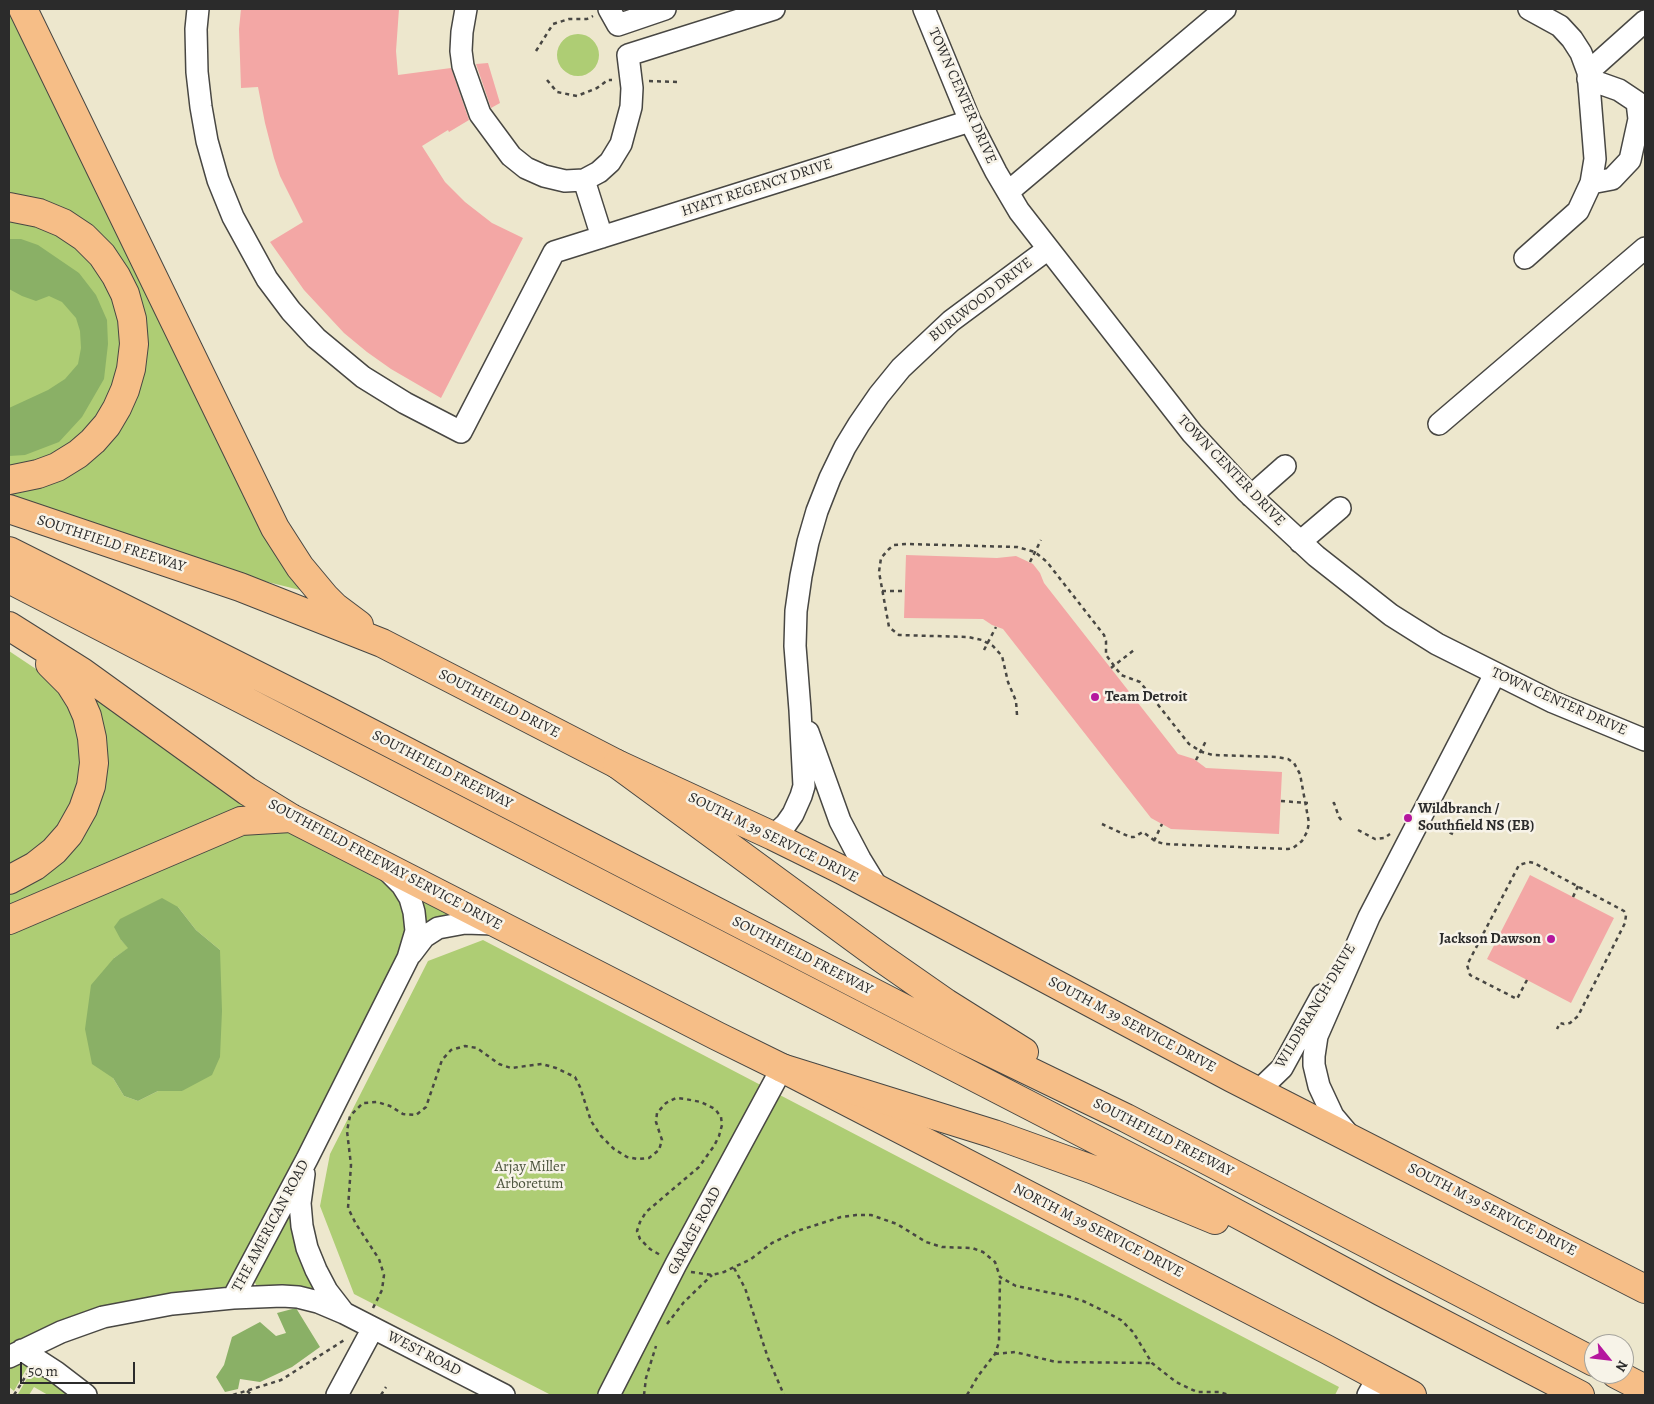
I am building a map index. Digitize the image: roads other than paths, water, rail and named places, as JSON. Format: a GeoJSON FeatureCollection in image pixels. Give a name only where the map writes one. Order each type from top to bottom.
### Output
{"type":"FeatureCollection","features":[{"type":"Feature","properties":{"kind":"main road"},"geometry":{"type":"LineString","coordinates":[[23,9],[275,528],[300,567],[324,597],[382,643]]}},
{"type":"Feature","properties":{"kind":"main road"},"geometry":{"type":"LineString","coordinates":[[9,207],[39,212],[63,223],[84,237],[102,255],[125,294],[132,319],[134,344],[126,390],[118,408],[93,441],[78,454],[57,467],[38,474],[9,480]]}},
{"type":"Feature","properties":{"kind":"main road","name":"SOUTHFIELD FREEWAY"},"geometry":{"type":"LineString","coordinates":[[9,509],[214,578],[382,643]]}},
{"type":"Feature","properties":{"kind":"main road","name":"SOUTHFIELD FREEWAY"},"geometry":{"type":"LineString","coordinates":[[9,551],[337,715],[956,1036],[1126,1118],[1584,1357]]}},
{"type":"Feature","properties":{"kind":"main road","name":"SOUTHFIELD FREEWAY"},"geometry":{"type":"LineString","coordinates":[[9,579],[1091,1136],[1382,1292],[1580,1395]]}},
{"type":"Feature","properties":{"kind":"main road"},"geometry":{"type":"LineString","coordinates":[[9,627],[61,674],[80,700],[87,716],[92,738],[94,763],[91,786],[83,809],[69,834],[54,851],[41,861],[9,880]]}},
{"type":"Feature","properties":{"kind":"main road","name":"SOUTHFIELD FREEWAY SERVICE DRIVE"},"geometry":{"type":"LineString","coordinates":[[9,627],[82,672],[247,791],[291,818],[782,1068]]}},
{"type":"Feature","properties":{"kind":"main road","name":"SOUTHFIELD DRIVE"},"geometry":{"type":"LineString","coordinates":[[382,643],[617,764]]}},
{"type":"Feature","properties":{"kind":"main road"},"geometry":{"type":"LineString","coordinates":[[617,764],[778,884],[920,986],[1126,1118]]}},
{"type":"Feature","properties":{"kind":"main road","name":"SOUTH M 39 SERVICE DRIVE"},"geometry":{"type":"LineString","coordinates":[[617,764],[773,836],[880,890],[1065,990],[1645,1290]]}},
{"type":"Feature","properties":{"kind":"main road"},"geometry":{"type":"LineString","coordinates":[[9,920],[241,821],[291,818]]}},
{"type":"Feature","properties":{"kind":"main road"},"geometry":{"type":"LineString","coordinates":[[782,1068],[994,1134],[1094,1170],[1166,1198],[1382,1292]]}},
{"type":"Feature","properties":{"kind":"main road","name":"NORTH M 39 SERVICE DRIVE"},"geometry":{"type":"LineString","coordinates":[[782,1068],[1373,1386],[1412,1395]]}},
{"type":"Feature","properties":{"kind":"street","name":"HYATT REGENCY DRIVE"},"geometry":{"type":"LineString","coordinates":[[198,9],[196,29],[197,72],[207,141],[218,180],[233,217],[250,250],[273,287],[291,311],[316,338],[364,378],[404,403],[461,432],[554,252],[970,121]]}},
{"type":"Feature","properties":{"kind":"street"},"geometry":{"type":"LineString","coordinates":[[466,9],[461,50],[463,66],[480,114],[511,156],[526,168],[544,176],[565,181],[584,180],[599,172],[610,162],[623,138],[627,125],[632,97],[632,80],[628,55],[607,16],[665,9]]}},
{"type":"Feature","properties":{"kind":"street"},"geometry":{"type":"LineString","coordinates":[[628,55],[769,9]]}},
{"type":"Feature","properties":{"kind":"street","name":"TOWN CENTER DRIVE"},"geometry":{"type":"LineString","coordinates":[[924,9],[970,121],[1019,211],[1192,433],[1251,496],[1316,556],[1391,615],[1437,644],[1553,702],[1645,740]]}},
{"type":"Feature","properties":{"kind":"street"},"geometry":{"type":"LineString","coordinates":[[1008,192],[1225,9]]}},
{"type":"Feature","properties":{"kind":"street"},"geometry":{"type":"LineString","coordinates":[[1525,258],[1578,211],[1591,183],[1595,159],[1588,76],[1581,53],[1560,26],[1529,9]]}},
{"type":"Feature","properties":{"kind":"street"},"geometry":{"type":"LineString","coordinates":[[1588,76],[1645,21]]}},
{"type":"Feature","properties":{"kind":"street"},"geometry":{"type":"LineString","coordinates":[[1588,76],[1619,90],[1637,102],[1639,119],[1630,160],[1612,179],[1591,183]]}},
{"type":"Feature","properties":{"kind":"street"},"geometry":{"type":"LineString","coordinates":[[584,180],[602,237]]}},
{"type":"Feature","properties":{"kind":"street"},"geometry":{"type":"LineString","coordinates":[[1439,424],[1645,248]]}},
{"type":"Feature","properties":{"kind":"street","name":"BURLWOOD DRIVE"},"geometry":{"type":"LineString","coordinates":[[773,836],[786,824],[793,814],[802,796],[804,786],[795,646],[796,611],[808,542],[817,511],[830,478],[845,447],[879,395],[920,348],[951,321],[1048,249]]}},
{"type":"Feature","properties":{"kind":"street"},"geometry":{"type":"LineString","coordinates":[[1251,496],[1285,466]]}},
{"type":"Feature","properties":{"kind":"street"},"geometry":{"type":"LineString","coordinates":[[1300,542],[1340,508]]}},
{"type":"Feature","properties":{"kind":"street","name":"WILDBRANCH DRIVE"},"geometry":{"type":"LineString","coordinates":[[1258,1090],[1282,1068],[1316,1006],[1369,918],[1495,674]]}},
{"type":"Feature","properties":{"kind":"street","name":"BURLWOOD DRIVE"},"geometry":{"type":"LineString","coordinates":[[800,710],[840,821],[860,859],[880,890]]}},
{"type":"Feature","properties":{"kind":"street","name":"THE AMERICAN ROAD"},"geometry":{"type":"LineString","coordinates":[[21,1358],[61,1332],[103,1317],[172,1304],[234,1298],[307,1159],[408,958],[416,931],[414,912],[410,898],[402,885],[382,865]]}},
{"type":"Feature","properties":{"kind":"street","name":"WILDBRANCH DRIVE"},"geometry":{"type":"LineString","coordinates":[[1354,1140],[1333,1116],[1319,1086],[1314,1056],[1318,1036],[1369,918]]}},
{"type":"Feature","properties":{"kind":"street","name":"THE AMERICAN ROAD"},"geometry":{"type":"LineString","coordinates":[[408,958],[424,937],[438,928],[465,922],[499,925]]}},
{"type":"Feature","properties":{"kind":"street","name":"GARAGE ROAD"},"geometry":{"type":"LineString","coordinates":[[609,1395],[676,1264],[782,1068]]}},
{"type":"Feature","properties":{"kind":"street","name":"WEST ROAD"},"geometry":{"type":"LineString","coordinates":[[307,1159],[300,1203],[303,1233],[316,1270],[327,1291],[344,1313]]}},
{"type":"Feature","properties":{"kind":"street","name":"WEST ROAD"},"geometry":{"type":"LineString","coordinates":[[234,1298],[298,1297],[318,1302],[344,1313],[372,1319],[504,1395]]}},
{"type":"Feature","properties":{"kind":"street"},"geometry":{"type":"LineString","coordinates":[[338,1395],[372,1319]]}},
{"type":"Feature","properties":{"kind":"street"},"geometry":{"type":"LineString","coordinates":[[21,1358],[56,1372],[86,1395]]}},
{"type":"Feature","properties":{"kind":"place","name":"Team Detroit"},"geometry":{"type":"Point","coordinates":[1095,697]}},
{"type":"Feature","properties":{"kind":"place","name":"Wildbranch / Southfield NS (EB)"},"geometry":{"type":"Point","coordinates":[1408,818]}},
{"type":"Feature","properties":{"kind":"place","name":"Jackson Dawson"},"geometry":{"type":"Point","coordinates":[1551,939]}},
{"type":"Feature","properties":{"kind":"park label","name":"Arjay Miller Arboretum"},"geometry":{"type":"Point","coordinates":[530,1176]}}]}
